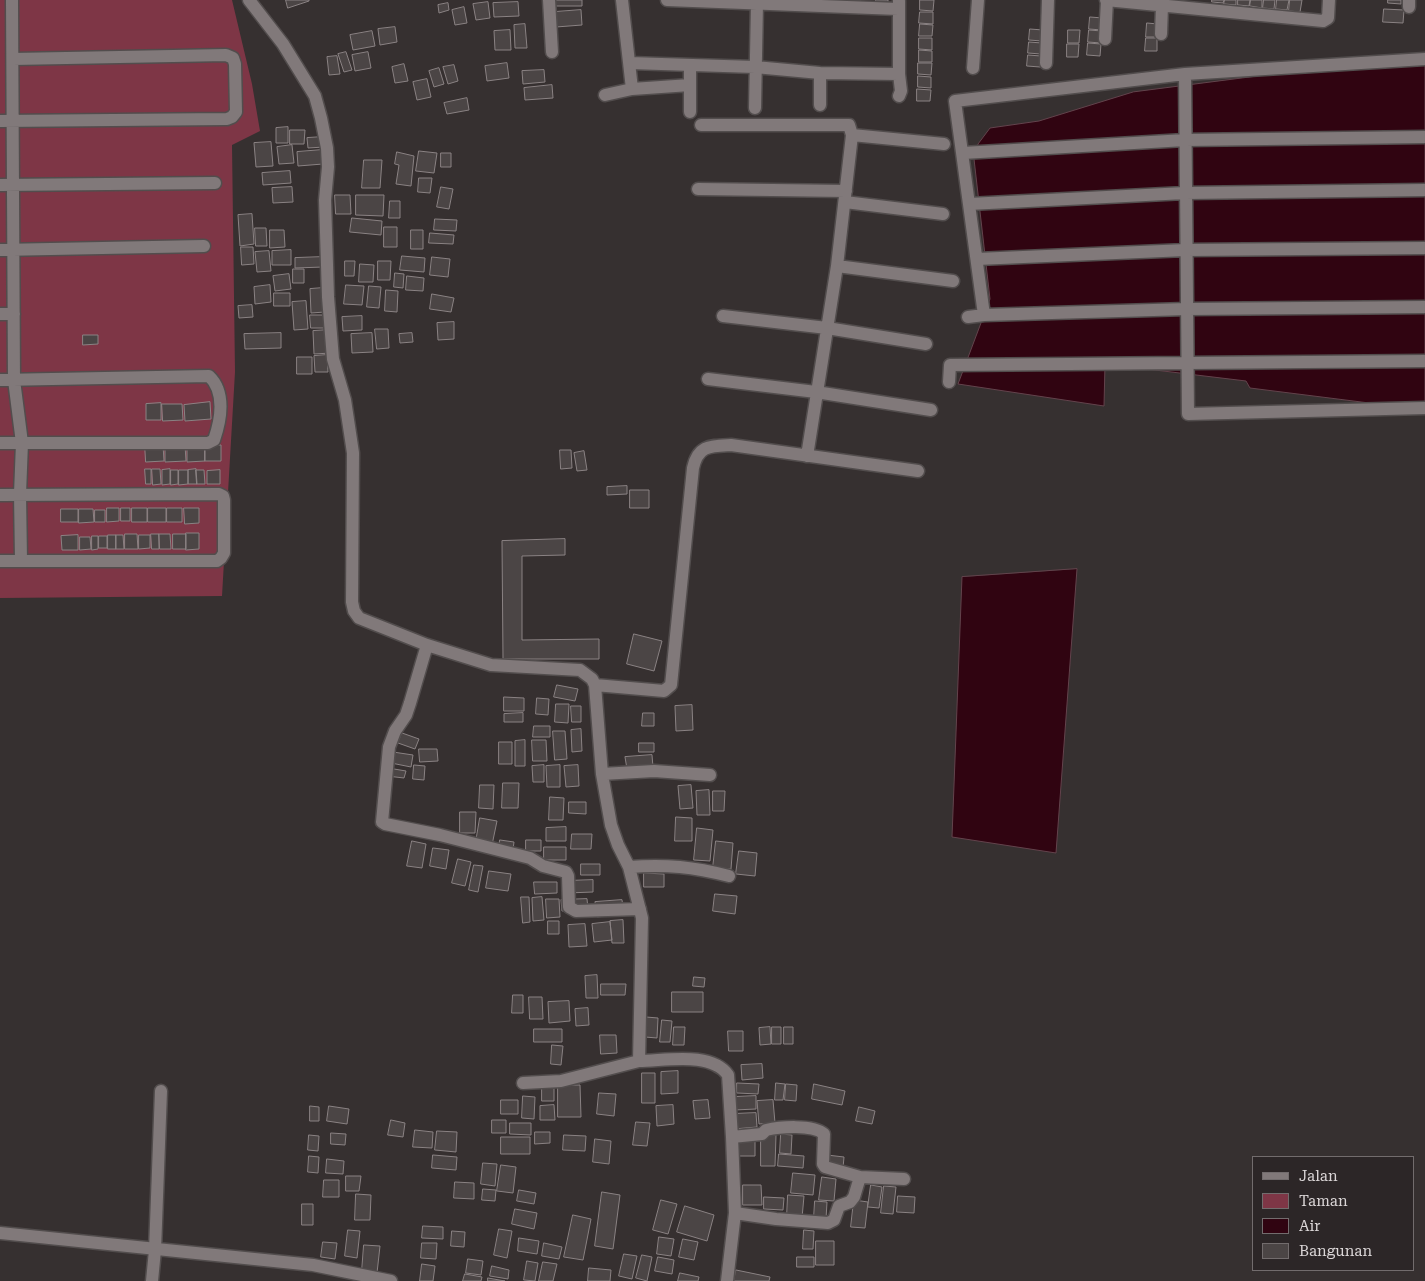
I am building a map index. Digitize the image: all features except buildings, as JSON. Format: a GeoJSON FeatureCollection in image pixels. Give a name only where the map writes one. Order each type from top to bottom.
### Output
{"type":"FeatureCollection","features":[{"type":"Feature","properties":{"kind":"street"},"geometry":{"type":"LineString","coordinates":[[12,0],[14,380],[22,443],[20,494],[21,560]]}},
{"type":"Feature","properties":{"kind":"street"},"geometry":{"type":"LineString","coordinates":[[249,0],[282,44],[315,96],[327,148],[328,167],[325,200],[333,359],[346,400],[353,453],[352,602],[354,610],[359,618],[427,645],[491,665],[580,670],[588,674],[595,685],[602,774],[611,825],[629,867],[642,918],[639,1061]]}},
{"type":"Feature","properties":{"kind":"street"},"geometry":{"type":"LineString","coordinates":[[548,0],[552,52]]}},
{"type":"Feature","properties":{"kind":"street"},"geometry":{"type":"LineString","coordinates":[[622,0],[632,89]]}},
{"type":"Feature","properties":{"kind":"street"},"geometry":{"type":"LineString","coordinates":[[666,0],[898,4],[901,91],[899,96]]}},
{"type":"Feature","properties":{"kind":"street"},"geometry":{"type":"LineString","coordinates":[[973,68],[978,0]]}},
{"type":"Feature","properties":{"kind":"street"},"geometry":{"type":"LineString","coordinates":[[1046,63],[1048,0]]}},
{"type":"Feature","properties":{"kind":"street"},"geometry":{"type":"LineString","coordinates":[[1105,39],[1106,0],[1323,21],[1328,18],[1330,0]]}},
{"type":"Feature","properties":{"kind":"street"},"geometry":{"type":"LineString","coordinates":[[755,108],[757,3]]}},
{"type":"Feature","properties":{"kind":"street"},"geometry":{"type":"LineString","coordinates":[[1161,34],[1162,6]]}},
{"type":"Feature","properties":{"kind":"street"},"geometry":{"type":"LineString","coordinates":[[0,121],[227,119],[236,112],[235,64],[233,58],[226,55],[13,58]]}},
{"type":"Feature","properties":{"kind":"street"},"geometry":{"type":"LineString","coordinates":[[984,315],[955,102],[1185,74],[1425,59]]}},
{"type":"Feature","properties":{"kind":"street"},"geometry":{"type":"LineString","coordinates":[[630,63],[755,67],[820,73],[899,74]]}},
{"type":"Feature","properties":{"kind":"street"},"geometry":{"type":"LineString","coordinates":[[690,65],[690,112]]}},
{"type":"Feature","properties":{"kind":"street"},"geometry":{"type":"LineString","coordinates":[[820,73],[820,105]]}},
{"type":"Feature","properties":{"kind":"street"},"geometry":{"type":"LineString","coordinates":[[1185,74],[1188,414],[1425,408]]}},
{"type":"Feature","properties":{"kind":"street"},"geometry":{"type":"LineString","coordinates":[[605,94],[632,89],[690,85]]}},
{"type":"Feature","properties":{"kind":"street"},"geometry":{"type":"LineString","coordinates":[[701,125],[849,125],[852,135],[837,266],[807,456]]}},
{"type":"Feature","properties":{"kind":"street"},"geometry":{"type":"LineString","coordinates":[[852,135],[944,144]]}},
{"type":"Feature","properties":{"kind":"street"},"geometry":{"type":"LineString","coordinates":[[963,153],[1185,140],[1425,137]]}},
{"type":"Feature","properties":{"kind":"street"},"geometry":{"type":"LineString","coordinates":[[0,185],[215,183]]}},
{"type":"Feature","properties":{"kind":"street"},"geometry":{"type":"LineString","coordinates":[[698,189],[845,196],[943,214]]}},
{"type":"Feature","properties":{"kind":"street"},"geometry":{"type":"LineString","coordinates":[[969,204],[1185,193],[1425,190]]}},
{"type":"Feature","properties":{"kind":"street"},"geometry":{"type":"LineString","coordinates":[[0,250],[204,246]]}},
{"type":"Feature","properties":{"kind":"street"},"geometry":{"type":"LineString","coordinates":[[977,259],[1186,250],[1425,248]]}},
{"type":"Feature","properties":{"kind":"street"},"geometry":{"type":"LineString","coordinates":[[837,266],[953,281]]}},
{"type":"Feature","properties":{"kind":"street"},"geometry":{"type":"LineString","coordinates":[[968,317],[1187,309],[1425,306]]}},
{"type":"Feature","properties":{"kind":"street"},"geometry":{"type":"LineString","coordinates":[[0,314],[14,314]]}},
{"type":"Feature","properties":{"kind":"street"},"geometry":{"type":"LineString","coordinates":[[723,316],[827,328],[926,344]]}},
{"type":"Feature","properties":{"kind":"street"},"geometry":{"type":"LineString","coordinates":[[948,382],[950,365],[1425,361]]}},
{"type":"Feature","properties":{"kind":"street"},"geometry":{"type":"LineString","coordinates":[[0,380],[209,376],[216,382],[221,410],[214,440],[208,442],[0,443]]}},
{"type":"Feature","properties":{"kind":"street"},"geometry":{"type":"LineString","coordinates":[[708,379],[816,392],[931,410]]}},
{"type":"Feature","properties":{"kind":"street"},"geometry":{"type":"LineString","coordinates":[[595,685],[664,691],[671,685],[693,468],[696,456],[710,446],[731,445],[918,471]]}},
{"type":"Feature","properties":{"kind":"street"},"geometry":{"type":"LineString","coordinates":[[0,495],[219,494],[223,496],[224,500],[224,553],[217,561],[0,561]]}},
{"type":"Feature","properties":{"kind":"street"},"geometry":{"type":"LineString","coordinates":[[427,645],[406,715],[395,731],[389,747],[382,822],[530,858],[543,866],[566,872],[568,876],[569,907],[576,911],[640,909]]}},
{"type":"Feature","properties":{"kind":"street"},"geometry":{"type":"LineString","coordinates":[[602,774],[654,771],[710,775]]}},
{"type":"Feature","properties":{"kind":"street"},"geometry":{"type":"LineString","coordinates":[[629,867],[681,866],[729,876]]}},
{"type":"Feature","properties":{"kind":"street"},"geometry":{"type":"LineString","coordinates":[[523,1083],[561,1081],[639,1061],[699,1060],[723,1068],[728,1075],[735,1213],[727,1281]]}},
{"type":"Feature","properties":{"kind":"street"},"geometry":{"type":"LineString","coordinates":[[152,1281],[155,1250],[160,1090]]}},
{"type":"Feature","properties":{"kind":"street"},"geometry":{"type":"LineString","coordinates":[[732,1137],[762,1134],[766,1130],[773,1128],[814,1129],[824,1134],[825,1167],[860,1177],[904,1179]]}},
{"type":"Feature","properties":{"kind":"street"},"geometry":{"type":"LineString","coordinates":[[735,1213],[776,1219],[828,1223],[834,1220],[838,1206],[850,1202],[854,1197],[860,1177]]}},
{"type":"Feature","properties":{"kind":"street"},"geometry":{"type":"LineString","coordinates":[[0,1233],[155,1250],[313,1264],[344,1276],[391,1281]]}},
{"type":"Feature","properties":{"kind":"green space"},"geometry":{"type":"Polygon","coordinates":[[[0,0],[232,0],[252,84],[260,131],[232,145],[235,372],[222,596],[0,598],[0,0]]]}},
{"type":"Feature","properties":{"kind":"water"},"geometry":{"type":"Polygon","coordinates":[[[1407,57],[1425,64],[1425,410],[1250,388],[1246,381],[1105,364],[1104,406],[958,384],[990,299],[974,159],[978,144],[990,128],[1039,121],[1133,92],[1407,57]]]}},
{"type":"Feature","properties":{"kind":"water"},"geometry":{"type":"Polygon","coordinates":[[[1077,569],[1056,853],[952,837],[962,577],[1077,569]]]}}]}
